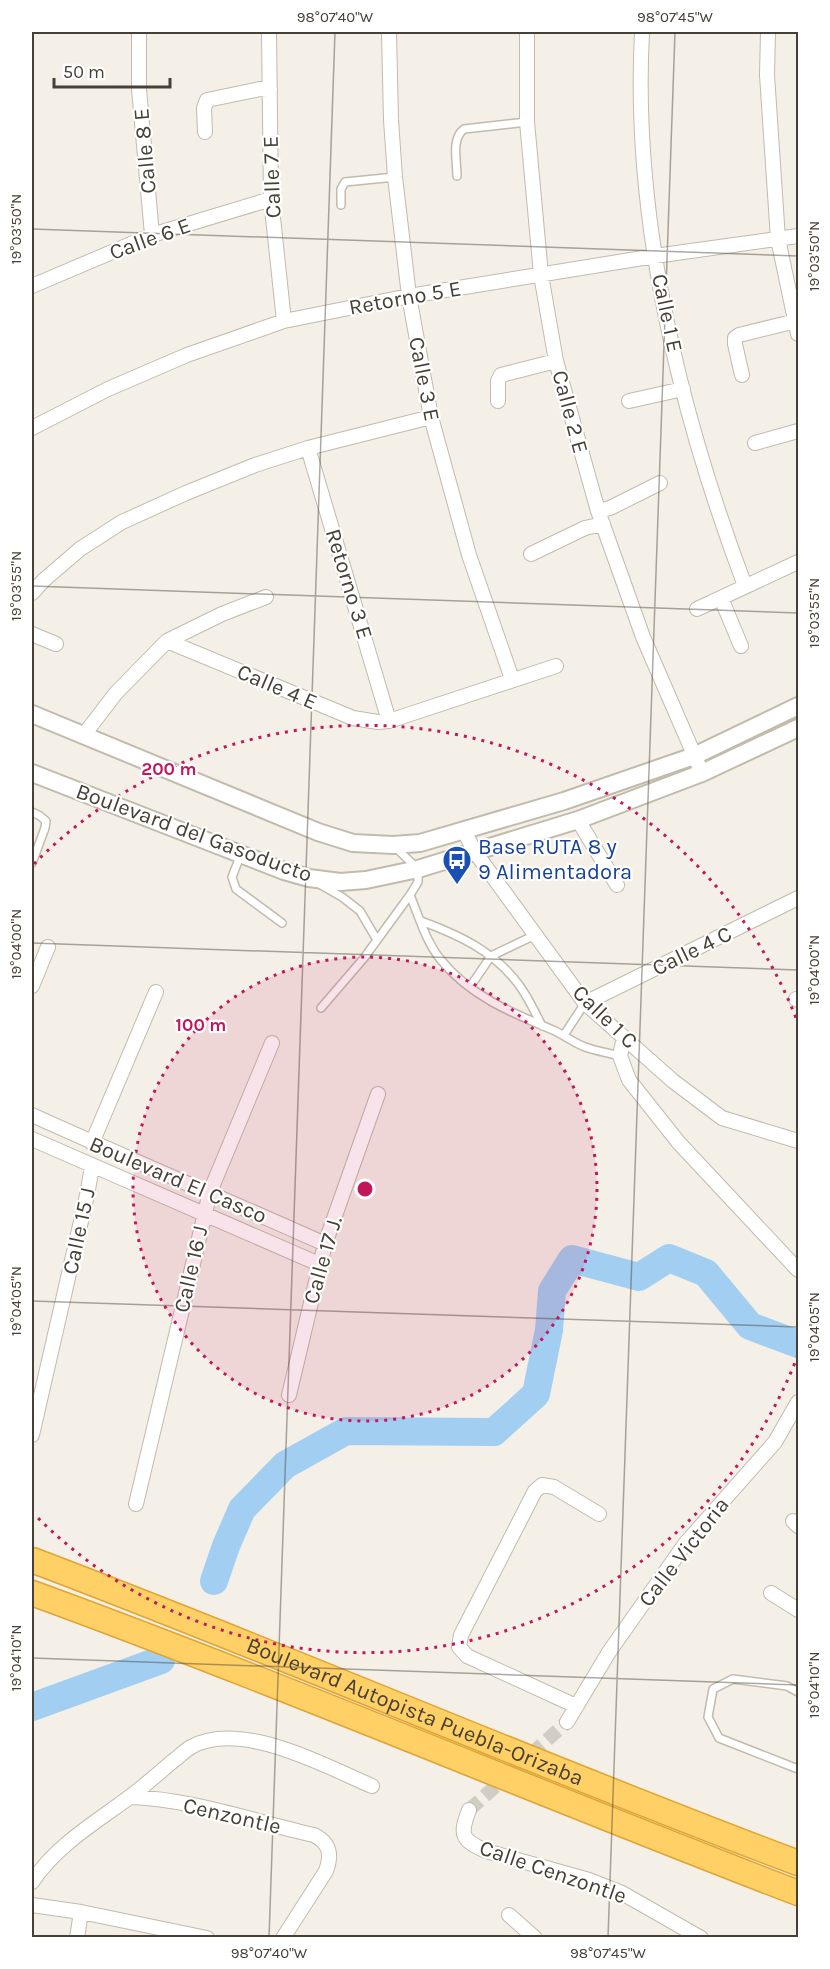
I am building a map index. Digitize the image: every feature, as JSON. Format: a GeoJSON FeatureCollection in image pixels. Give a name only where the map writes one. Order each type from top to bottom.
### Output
{"type":"FeatureCollection","features":[{"type":"Feature","properties":{"kind":"highway","name":"Boulevard Autopista Puebla-Orizaba"},"geometry":{"type":"LineString","coordinates":[[32,1560],[143,1602],[673,1816],[798,1863]]}},
{"type":"Feature","properties":{"kind":"highway","name":"Boulevard Autopista Puebla-Orizaba"},"geometry":{"type":"LineString","coordinates":[[32,1593],[234,1670],[798,1893]]}},
{"type":"Feature","properties":{"kind":"street","name":"Calle 8 E"},"geometry":{"type":"LineString","coordinates":[[139,32],[142,133],[152,235]]}},
{"type":"Feature","properties":{"kind":"street","name":"Calle 7 E"},"geometry":{"type":"LineString","coordinates":[[268,32],[271,199],[284,321]]}},
{"type":"Feature","properties":{"kind":"street","name":"Calle 3 E"},"geometry":{"type":"LineString","coordinates":[[389,32],[395,177],[409,296],[431,417],[469,555],[512,680]]}},
{"type":"Feature","properties":{"kind":"street","name":"Calle 2 E"},"geometry":{"type":"LineString","coordinates":[[527,32],[527,122],[541,276],[556,361],[600,518],[643,637],[702,773]]}},
{"type":"Feature","properties":{"kind":"street","name":"Calle 1 E"},"geometry":{"type":"LineString","coordinates":[[642,32],[641,100],[655,256],[682,389],[718,515],[745,586]]}},
{"type":"Feature","properties":{"kind":"street"},"geometry":{"type":"LineString","coordinates":[[742,375],[735,338],[739,335],[797,328],[778,239],[767,75],[768,32]]}},
{"type":"Feature","properties":{"kind":"street"},"geometry":{"type":"LineString","coordinates":[[205,132],[204,108],[207,100],[260,89],[270,90]]}},
{"type":"Feature","properties":{"kind":"street","name":"Calle 6 E"},"geometry":{"type":"LineString","coordinates":[[32,286],[152,235],[271,199]]}},
{"type":"Feature","properties":{"kind":"street","name":"Retorno 5 E"},"geometry":{"type":"LineString","coordinates":[[32,428],[108,389],[187,356],[284,321],[409,296],[655,256],[798,236]]}},
{"type":"Feature","properties":{"kind":"street"},"geometry":{"type":"LineString","coordinates":[[498,400],[498,381],[501,375],[556,361]]}},
{"type":"Feature","properties":{"kind":"street"},"geometry":{"type":"LineString","coordinates":[[629,401],[682,389]]}},
{"type":"Feature","properties":{"kind":"street"},"geometry":{"type":"LineString","coordinates":[[32,592],[80,549],[122,522],[255,465],[308,448],[431,417]]}},
{"type":"Feature","properties":{"kind":"street"},"geometry":{"type":"LineString","coordinates":[[755,443],[798,431]]}},
{"type":"Feature","properties":{"kind":"street","name":"Retorno 3 E"},"geometry":{"type":"LineString","coordinates":[[308,448],[389,721]]}},
{"type":"Feature","properties":{"kind":"street"},"geometry":{"type":"LineString","coordinates":[[531,554],[585,528],[610,508],[660,483]]}},
{"type":"Feature","properties":{"kind":"street"},"geometry":{"type":"LineString","coordinates":[[697,609],[798,562]]}},
{"type":"Feature","properties":{"kind":"street"},"geometry":{"type":"LineString","coordinates":[[83,736],[116,693],[167,641],[222,614],[266,597]]}},
{"type":"Feature","properties":{"kind":"street"},"geometry":{"type":"LineString","coordinates":[[720,598],[741,646]]}},
{"type":"Feature","properties":{"kind":"street"},"geometry":{"type":"LineString","coordinates":[[32,634],[56,644]]}},
{"type":"Feature","properties":{"kind":"street","name":"Calle 4 E"},"geometry":{"type":"LineString","coordinates":[[167,641],[353,718],[378,722],[389,721]]}},
{"type":"Feature","properties":{"kind":"street"},"geometry":{"type":"LineString","coordinates":[[389,721],[556,666]]}},
{"type":"Feature","properties":{"kind":"street","name":"Boulevard del Gasoducto"},"geometry":{"type":"LineString","coordinates":[[32,714],[318,832],[353,843],[393,845],[420,843],[564,801],[694,756],[798,706]]}},
{"type":"Feature","properties":{"kind":"street","name":"Boulevard del Gasoducto"},"geometry":{"type":"LineString","coordinates":[[32,773],[284,871],[309,878],[340,882],[366,880],[418,869],[578,820],[702,773],[798,728]]}},
{"type":"Feature","properties":{"kind":"street"},"geometry":{"type":"LineString","coordinates":[[578,820],[617,885]]}},
{"type":"Feature","properties":{"kind":"street","name":"Calle 1 C"},"geometry":{"type":"LineString","coordinates":[[464,831],[475,852],[585,1003],[673,1081],[722,1118],[798,1141]]}},
{"type":"Feature","properties":{"kind":"street","name":"Calle 4 C"},"geometry":{"type":"LineString","coordinates":[[585,1003],[798,898]]}},
{"type":"Feature","properties":{"kind":"street"},"geometry":{"type":"LineString","coordinates":[[32,986],[48,947]]}},
{"type":"Feature","properties":{"kind":"street"},"geometry":{"type":"LineString","coordinates":[[92,1143],[156,992]]}},
{"type":"Feature","properties":{"kind":"street"},"geometry":{"type":"LineString","coordinates":[[624,1037],[620,1056],[629,1080],[679,1143],[798,1270]]}},
{"type":"Feature","properties":{"kind":"street","name":"Calle 16 J"},"geometry":{"type":"LineString","coordinates":[[136,1504],[210,1192],[272,1043]]}},
{"type":"Feature","properties":{"kind":"street","name":"Calle 17 J."},"geometry":{"type":"LineString","coordinates":[[289,1395],[319,1264],[378,1094]]}},
{"type":"Feature","properties":{"kind":"street","name":"Boulevard El Casco"},"geometry":{"type":"LineString","coordinates":[[32,1115],[325,1244]]}},
{"type":"Feature","properties":{"kind":"street","name":"Boulevard El Casco"},"geometry":{"type":"LineString","coordinates":[[32,1139],[319,1264]]}},
{"type":"Feature","properties":{"kind":"street","name":"Calle 15 J"},"geometry":{"type":"LineString","coordinates":[[32,1435],[85,1207],[92,1167]]}},
{"type":"Feature","properties":{"kind":"street","name":"Calle Victoria"},"geometry":{"type":"LineString","coordinates":[[567,1722],[609,1652],[684,1544],[775,1442],[798,1402]]}},
{"type":"Feature","properties":{"kind":"street"},"geometry":{"type":"LineString","coordinates":[[576,1706],[467,1656],[459,1647],[461,1635],[536,1491],[542,1485],[554,1487],[599,1514]]}},
{"type":"Feature","properties":{"kind":"street"},"geometry":{"type":"LineString","coordinates":[[771,1593],[798,1610]]}},
{"type":"Feature","properties":{"kind":"street"},"geometry":{"type":"LineString","coordinates":[[32,1882],[42,1867],[67,1843],[191,1747],[214,1739],[232,1737],[273,1745],[372,1786]]}},
{"type":"Feature","properties":{"kind":"street","name":"Cenzontle"},"geometry":{"type":"LineString","coordinates":[[129,1797],[218,1810],[322,1839],[329,1848],[330,1860],[326,1871],[283,1938]]}},
{"type":"Feature","properties":{"kind":"street","name":"Calle Cenzontle"},"geometry":{"type":"LineString","coordinates":[[469,1810],[462,1833],[466,1841],[475,1846],[589,1880],[622,1893],[701,1938]]}},
{"type":"Feature","properties":{"kind":"street"},"geometry":{"type":"LineString","coordinates":[[32,1905],[81,1912],[207,1938]]}},
{"type":"Feature","properties":{"kind":"street"},"geometry":{"type":"LineString","coordinates":[[77,1938],[81,1912]]}},
{"type":"Feature","properties":{"kind":"street"},"geometry":{"type":"LineString","coordinates":[[509,1915],[535,1938]]}},
{"type":"Feature","properties":{"kind":"lane"},"geometry":{"type":"LineString","coordinates":[[458,176],[456,142],[458,134],[464,129],[527,122]]}},
{"type":"Feature","properties":{"kind":"lane"},"geometry":{"type":"LineString","coordinates":[[341,205],[341,189],[345,183],[395,177]]}},
{"type":"Feature","properties":{"kind":"lane"},"geometry":{"type":"LineString","coordinates":[[32,812],[46,821],[32,862]]}},
{"type":"Feature","properties":{"kind":"lane"},"geometry":{"type":"LineString","coordinates":[[321,1008],[377,940],[418,882],[418,869],[393,845]]}},
{"type":"Feature","properties":{"kind":"lane"},"geometry":{"type":"LineString","coordinates":[[241,854],[232,877],[236,889],[282,924]]}},
{"type":"Feature","properties":{"kind":"lane"},"geometry":{"type":"LineString","coordinates":[[309,878],[342,897],[360,911],[377,940]]}},
{"type":"Feature","properties":{"kind":"lane"},"geometry":{"type":"LineString","coordinates":[[410,895],[429,941],[440,959],[455,976],[506,1010],[564,1035],[583,1047],[620,1056]]}},
{"type":"Feature","properties":{"kind":"lane"},"geometry":{"type":"LineString","coordinates":[[421,921],[471,942],[491,956],[520,986],[542,1026]]}},
{"type":"Feature","properties":{"kind":"lane"},"geometry":{"type":"LineString","coordinates":[[470,987],[491,956],[535,935]]}},
{"type":"Feature","properties":{"kind":"lane"},"geometry":{"type":"LineString","coordinates":[[564,1035],[585,1003]]}},
{"type":"Feature","properties":{"kind":"lane"},"geometry":{"type":"LineString","coordinates":[[798,1692],[787,1686],[733,1678],[713,1689],[708,1717],[719,1738],[798,1769]]}},
{"type":"Feature","properties":{"kind":"waterway"},"geometry":{"type":"LineString","coordinates":[[214,1581],[242,1509],[285,1465],[346,1431],[494,1432],[536,1394],[549,1330],[552,1291],[572,1259],[639,1277],[669,1258],[706,1273],[750,1326],[798,1344]]}},
{"type":"Feature","properties":{"kind":"waterway"},"geometry":{"type":"LineString","coordinates":[[32,1707],[161,1660]]}},
{"type":"Feature","properties":{"kind":"tunnel"},"geometry":{"type":"LineString","coordinates":[[469,1810],[567,1722]]}},
{"type":"Feature","properties":{"kind":"place","name":"Base RUTA 8 y 9 Alimentadora"},"geometry":{"type":"Point","coordinates":[457,886]}}]}
